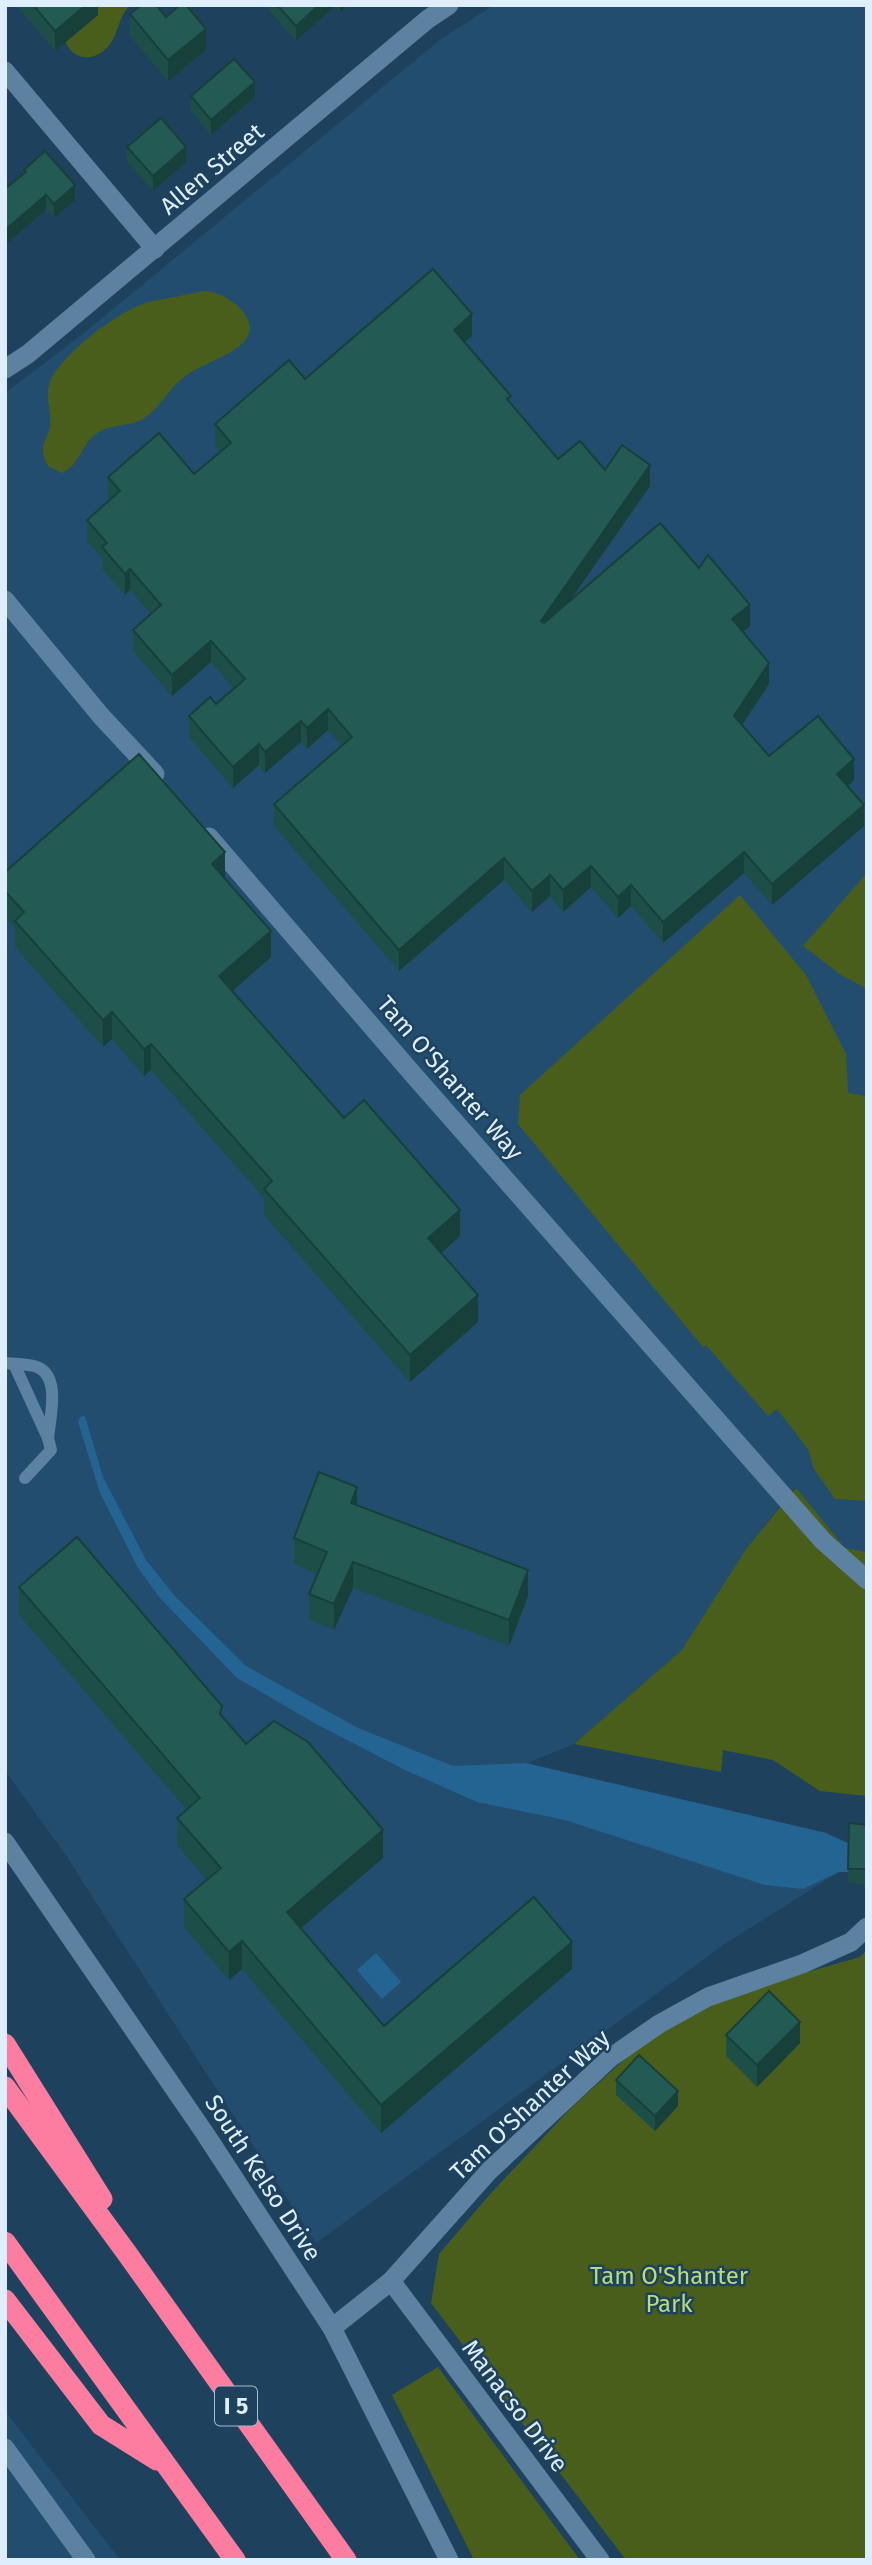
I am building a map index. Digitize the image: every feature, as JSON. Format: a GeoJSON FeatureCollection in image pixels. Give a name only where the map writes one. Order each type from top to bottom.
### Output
{"type":"FeatureCollection","features":[{"type":"Feature","properties":{"kind":"highway"},"geometry":{"type":"LineString","coordinates":[[5,2044],[99,2191],[127,2252]]}},
{"type":"Feature","properties":{"kind":"highway","name":"I 5"},"geometry":{"type":"LineString","coordinates":[[5,2088],[127,2252],[346,2560]]}},
{"type":"Feature","properties":{"kind":"highway"},"geometry":{"type":"LineString","coordinates":[[5,2242],[235,2560]]}},
{"type":"Feature","properties":{"kind":"highway"},"geometry":{"type":"LineString","coordinates":[[5,2300],[100,2425],[167,2467]]}},
{"type":"Feature","properties":{"kind":"street","name":"Allen Street"},"geometry":{"type":"LineString","coordinates":[[5,369],[28,354],[155,249],[426,12],[449,5]]}},
{"type":"Feature","properties":{"kind":"street"},"geometry":{"type":"LineString","coordinates":[[5,71],[155,249]]}},
{"type":"Feature","properties":{"kind":"street"},"geometry":{"type":"LineString","coordinates":[[5,600],[101,716],[169,791]]}},
{"type":"Feature","properties":{"kind":"street","name":"Tam O'Shanter Way"},"geometry":{"type":"LineString","coordinates":[[195,821],[411,1072],[823,1541],[867,1580]]}},
{"type":"Feature","properties":{"kind":"street","name":"South Kelso Drive"},"geometry":{"type":"LineString","coordinates":[[5,1842],[206,2135],[332,2328],[449,2560]]}},
{"type":"Feature","properties":{"kind":"street","name":"Tam O'Shanter Way"},"geometry":{"type":"LineString","coordinates":[[332,2328],[391,2281],[489,2171],[610,2058],[659,2024],[708,1997],[802,1964],[851,1942],[867,1927]]}},
{"type":"Feature","properties":{"kind":"street","name":"Manacso Drive"},"geometry":{"type":"LineString","coordinates":[[391,2281],[600,2560]]}},
{"type":"Feature","properties":{"kind":"street"},"geometry":{"type":"LineString","coordinates":[[5,2448],[86,2560]]}},
{"type":"Feature","properties":{"kind":"lane"},"geometry":{"type":"LineString","coordinates":[[10,1363],[34,1366],[41,1370],[51,1383],[48,1438]]}},
{"type":"Feature","properties":{"kind":"lane"},"geometry":{"type":"LineString","coordinates":[[10,1363],[48,1438],[51,1450],[25,1478]]}},
{"type":"Feature","properties":{"kind":"shaded area"},"geometry":{"type":"Polygon","coordinates":[[[494,5],[867,5],[867,1552],[845,1548],[795,1488],[746,1549],[683,1650],[574,1744],[527,1763],[826,1833],[850,1872],[839,1872],[723,1945],[316,2243],[61,1848],[5,1771],[5,393],[84,333],[441,39],[494,5]]]}},
{"type":"Feature","properties":{"kind":"shaded area"},"geometry":{"type":"Polygon","coordinates":[[[85,1416],[103,1477],[146,1560],[174,1595],[246,1666],[358,1728],[453,1766],[525,1763],[826,1833],[850,1844],[850,1872],[839,1872],[803,1889],[765,1885],[565,1820],[477,1802],[405,1770],[318,1725],[237,1678],[160,1598],[138,1568],[100,1493],[78,1422],[80,1417],[85,1416]]]}},
{"type":"Feature","properties":{"kind":"shaded area"},"geometry":{"type":"Polygon","coordinates":[[[376,1953],[401,1982],[382,1999],[357,1970],[376,1953]]]}},
{"type":"Feature","properties":{"kind":"shaded area"},"geometry":{"type":"Polygon","coordinates":[[[5,2411],[120,2560],[5,2560],[5,2411]]]}},
{"type":"Feature","properties":{"kind":"green space"},"geometry":{"type":"Polygon","coordinates":[[[57,5],[130,5],[123,14],[110,44],[98,54],[84,57],[72,52],[67,46],[57,5]]]}},
{"type":"Feature","properties":{"kind":"green space"},"geometry":{"type":"Polygon","coordinates":[[[202,291],[222,296],[240,308],[249,321],[249,333],[243,342],[221,358],[184,377],[143,419],[97,433],[73,465],[62,473],[48,466],[43,448],[50,425],[48,388],[56,371],[66,359],[108,323],[137,306],[202,291]]]}},
{"type":"Feature","properties":{"kind":"green space"},"geometry":{"type":"Polygon","coordinates":[[[867,873],[867,989],[841,975],[803,946],[867,873]]]}},
{"type":"Feature","properties":{"kind":"green space"},"geometry":{"type":"Polygon","coordinates":[[[740,895],[806,975],[846,1054],[848,1093],[867,1096],[867,1501],[835,1499],[814,1469],[808,1449],[777,1409],[768,1416],[706,1345],[703,1347],[518,1124],[520,1095],[740,895]]]}},
{"type":"Feature","properties":{"kind":"green space"},"geometry":{"type":"Polygon","coordinates":[[[796,1488],[845,1548],[867,1552],[867,1796],[820,1791],[773,1760],[723,1750],[721,1772],[574,1744],[682,1650],[746,1549],[796,1488]]]}},
{"type":"Feature","properties":{"kind":"green space","name":"Tam O'Shanter Park"},"geometry":{"type":"Polygon","coordinates":[[[867,1950],[865,2560],[626,2560],[431,2303],[439,2254],[491,2193],[573,2106],[647,2039],[741,1991],[860,1957],[867,1950]]]}},
{"type":"Feature","properties":{"kind":"green space"},"geometry":{"type":"Polygon","coordinates":[[[438,2367],[580,2560],[474,2560],[392,2395],[438,2367]]]}},
{"type":"Feature","properties":{"kind":"building"},"geometry":{"type":"Polygon","coordinates":[[[33,5],[86,5],[55,31],[33,5]]]}},
{"type":"Feature","properties":{"kind":"building"},"geometry":{"type":"Polygon","coordinates":[[[141,5],[156,5],[166,17],[180,5],[186,5],[206,29],[168,60],[130,14],[141,5]]]}},
{"type":"Feature","properties":{"kind":"building"},"geometry":{"type":"Polygon","coordinates":[[[277,5],[319,5],[296,26],[277,5]]]}},
{"type":"Feature","properties":{"kind":"building"},"geometry":{"type":"Polygon","coordinates":[[[234,59],[255,82],[211,120],[191,96],[234,59]]]}},
{"type":"Feature","properties":{"kind":"building"},"geometry":{"type":"Polygon","coordinates":[[[161,118],[186,147],[153,176],[127,147],[161,118]]]}},
{"type":"Feature","properties":{"kind":"building"},"geometry":{"type":"Polygon","coordinates":[[[45,151],[75,185],[54,204],[46,195],[5,230],[5,189],[26,172],[24,170],[45,151]]]}},
{"type":"Feature","properties":{"kind":"building"},"geometry":{"type":"Polygon","coordinates":[[[433,269],[472,314],[454,330],[511,396],[507,399],[558,459],[580,441],[605,470],[622,445],[650,465],[541,621],[544,623],[660,523],[699,568],[708,555],[750,605],[732,619],[769,663],[734,716],[769,756],[818,716],[854,759],[837,774],[864,805],[772,884],[744,852],[663,922],[631,885],[618,897],[591,866],[563,890],[550,875],[532,891],[504,858],[399,950],[274,804],[352,737],[328,709],[307,728],[301,721],[265,752],[259,744],[233,767],[189,716],[210,697],[216,704],[245,679],[211,641],[172,675],[133,630],[161,605],[130,569],[125,574],[102,547],[107,543],[87,520],[120,491],[108,477],[159,433],[194,474],[231,443],[215,424],[289,360],[305,379],[433,269]]]}},
{"type":"Feature","properties":{"kind":"building"},"geometry":{"type":"Polygon","coordinates":[[[139,754],[225,852],[212,864],[271,931],[219,976],[344,1118],[364,1100],[460,1210],[428,1238],[478,1295],[410,1355],[264,1189],[272,1181],[151,1044],[144,1049],[112,1012],[103,1020],[15,921],[24,912],[5,891],[5,872],[139,754]]]}},
{"type":"Feature","properties":{"kind":"building"},"geometry":{"type":"Polygon","coordinates":[[[319,1472],[357,1487],[351,1503],[528,1570],[509,1620],[353,1562],[334,1604],[309,1594],[327,1552],[294,1538],[319,1472]]]}},
{"type":"Feature","properties":{"kind":"building"},"geometry":{"type":"Polygon","coordinates":[[[77,1537],[222,1706],[220,1714],[246,1744],[274,1721],[308,1742],[383,1830],[287,1912],[384,2026],[534,1897],[572,1942],[381,2105],[242,1941],[229,1952],[184,1899],[221,1868],[177,1818],[200,1798],[19,1587],[77,1537]]]}},
{"type":"Feature","properties":{"kind":"building"},"geometry":{"type":"Polygon","coordinates":[[[849,1823],[867,1825],[867,1869],[848,1869],[849,1823]]]}},
{"type":"Feature","properties":{"kind":"building"},"geometry":{"type":"Polygon","coordinates":[[[769,1991],[800,2022],[757,2065],[726,2035],[769,1991]]]}},
{"type":"Feature","properties":{"kind":"building"},"geometry":{"type":"Polygon","coordinates":[[[639,2055],[678,2091],[655,2116],[616,2080],[639,2055]]]}}]}
